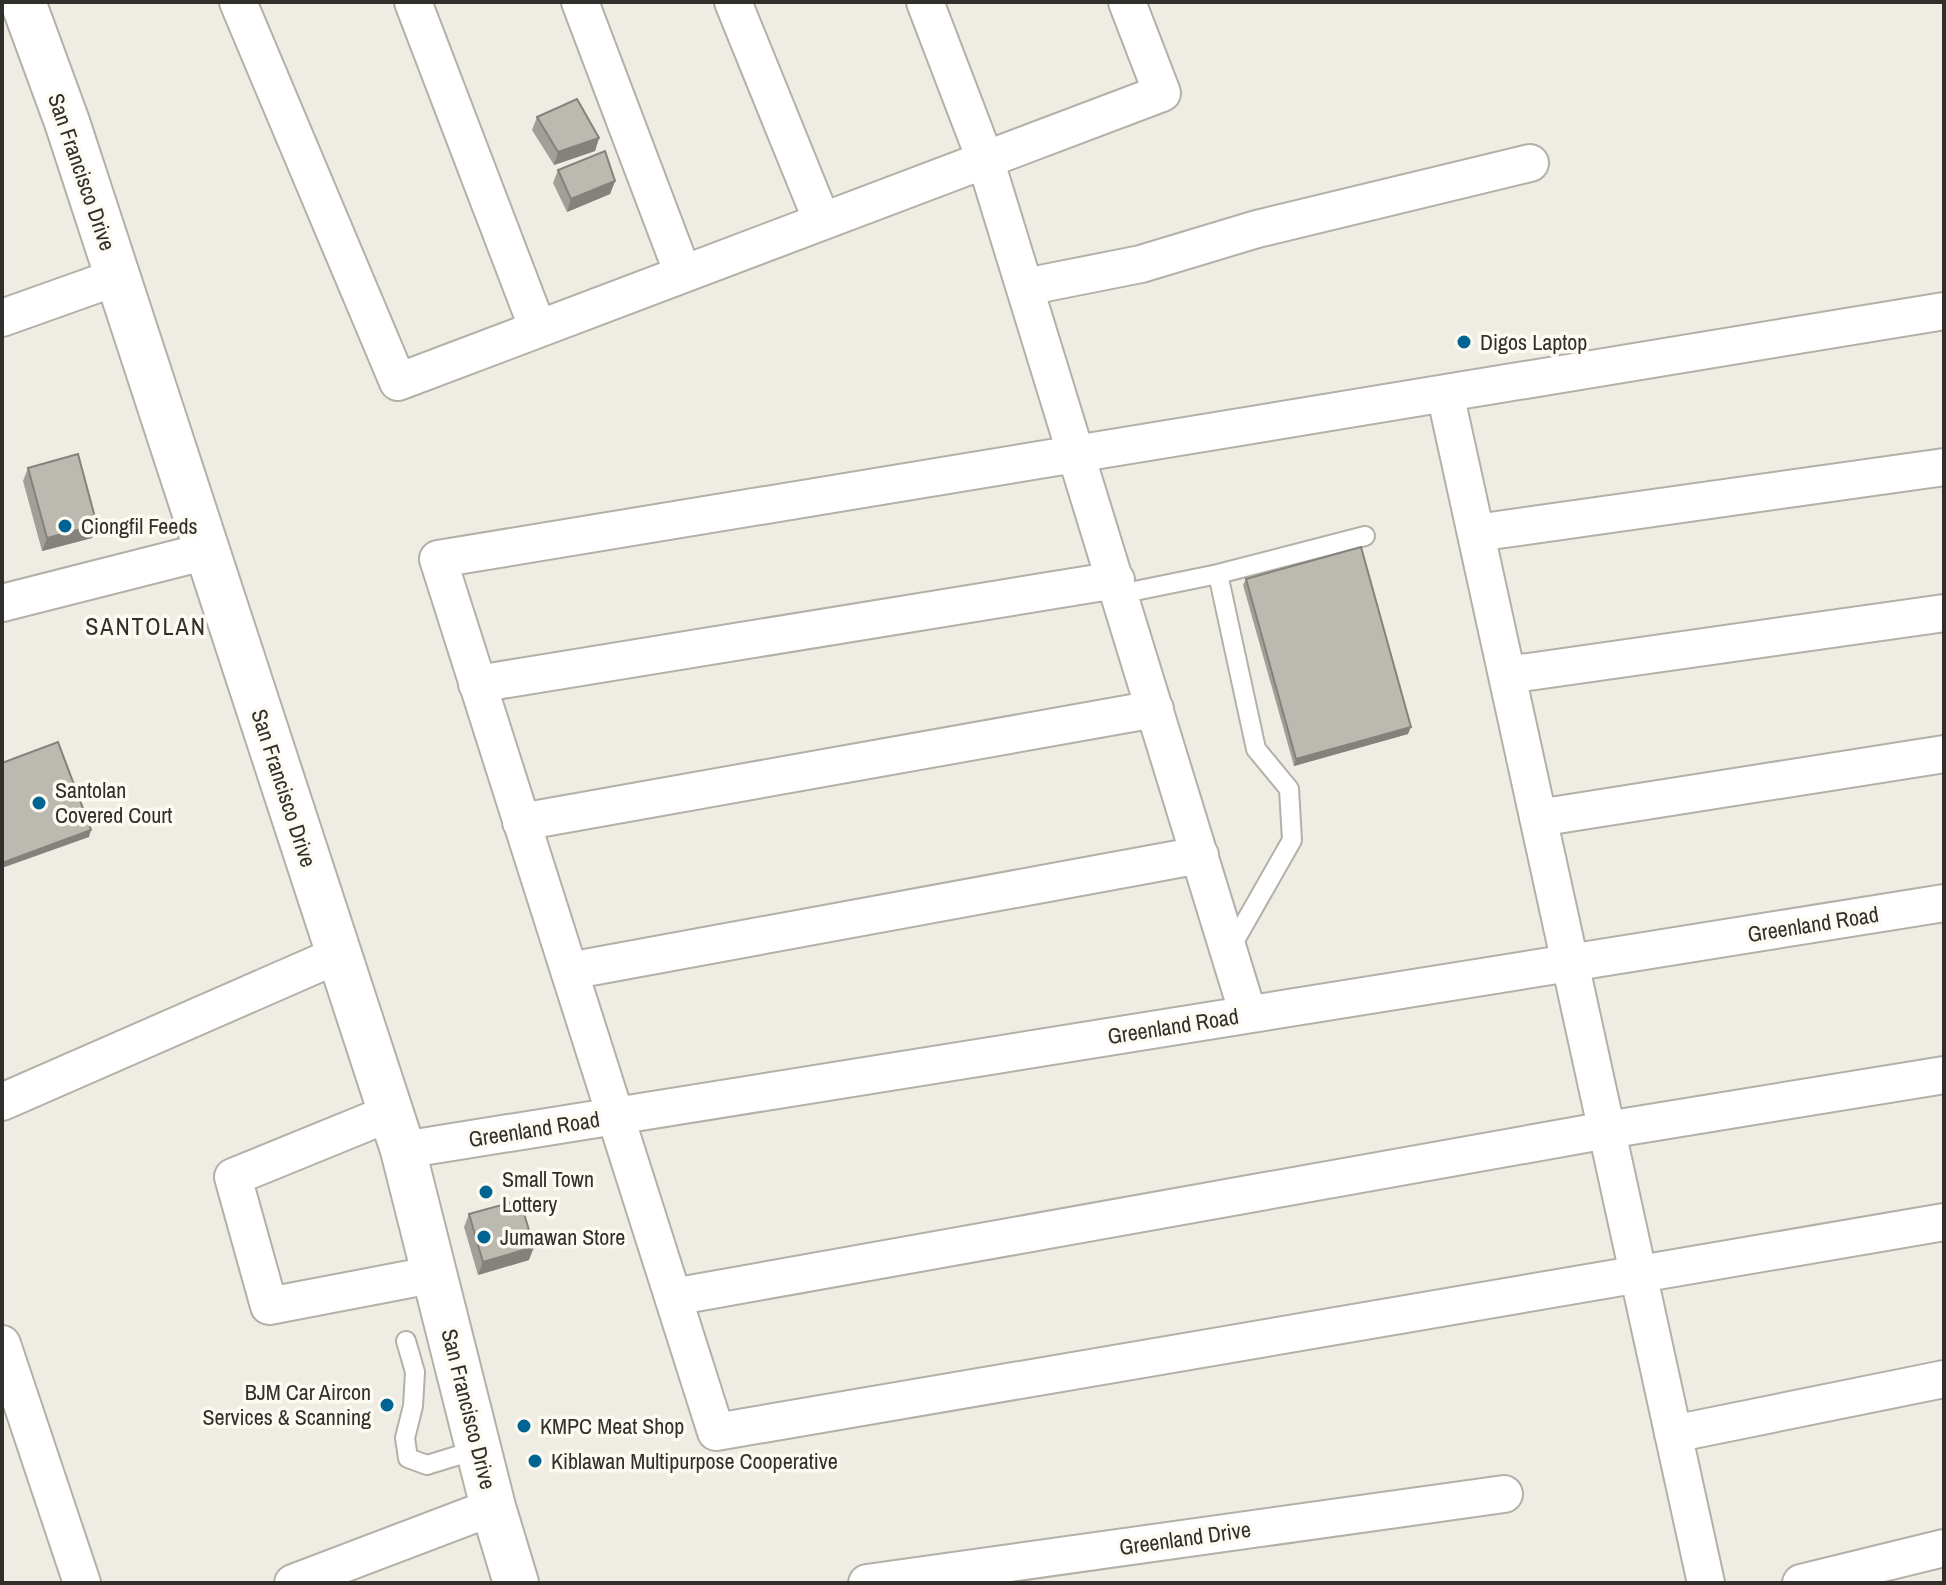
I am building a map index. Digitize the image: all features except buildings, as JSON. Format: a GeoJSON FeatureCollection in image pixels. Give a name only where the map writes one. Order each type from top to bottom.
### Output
{"type":"FeatureCollection","features":[{"type":"Feature","properties":{"kind":"street","name":"San Francisco Drive"},"geometry":{"type":"LineString","coordinates":[[23,2],[67,122],[397,1131],[436,1274],[493,1507],[516,1583]]}},
{"type":"Feature","properties":{"kind":"street"},"geometry":{"type":"LineString","coordinates":[[238,2],[398,382],[1162,93],[1127,2]]}},
{"type":"Feature","properties":{"kind":"street"},"geometry":{"type":"LineString","coordinates":[[413,2],[538,329]]}},
{"type":"Feature","properties":{"kind":"street"},"geometry":{"type":"LineString","coordinates":[[580,2],[683,274]]}},
{"type":"Feature","properties":{"kind":"street"},"geometry":{"type":"LineString","coordinates":[[733,2],[822,221]]}},
{"type":"Feature","properties":{"kind":"street"},"geometry":{"type":"LineString","coordinates":[[925,2],[985,159],[1248,1014]]}},
{"type":"Feature","properties":{"kind":"street"},"geometry":{"type":"LineString","coordinates":[[1025,287],[1141,264],[1257,229],[1530,163]]}},
{"type":"Feature","properties":{"kind":"street"},"geometry":{"type":"LineString","coordinates":[[2,318],[117,277]]}},
{"type":"Feature","properties":{"kind":"street"},"geometry":{"type":"LineString","coordinates":[[1944,311],[438,559],[716,1432],[1944,1222]]}},
{"type":"Feature","properties":{"kind":"street"},"geometry":{"type":"LineString","coordinates":[[1445,393],[1706,1583]]}},
{"type":"Feature","properties":{"kind":"street"},"geometry":{"type":"LineString","coordinates":[[1476,533],[1944,467]]}},
{"type":"Feature","properties":{"kind":"street"},"geometry":{"type":"LineString","coordinates":[[2,603],[207,551]]}},
{"type":"Feature","properties":{"kind":"street"},"geometry":{"type":"LineString","coordinates":[[477,684],[1118,587]]}},
{"type":"Feature","properties":{"kind":"street"},"geometry":{"type":"LineString","coordinates":[[1507,675],[1944,613]]}},
{"type":"Feature","properties":{"kind":"street"},"geometry":{"type":"LineString","coordinates":[[521,822],[1155,709]]}},
{"type":"Feature","properties":{"kind":"street"},"geometry":{"type":"LineString","coordinates":[[1538,818],[1944,754]]}},
{"type":"Feature","properties":{"kind":"street"},"geometry":{"type":"LineString","coordinates":[[569,971],[1200,855]]}},
{"type":"Feature","properties":{"kind":"street","name":"Greenland Road"},"geometry":{"type":"LineString","coordinates":[[436,1274],[269,1306],[233,1177],[397,1131],[615,1115],[1944,903]]}},
{"type":"Feature","properties":{"kind":"street"},"geometry":{"type":"LineString","coordinates":[[2,1102],[338,955]]}},
{"type":"Feature","properties":{"kind":"street"},"geometry":{"type":"LineString","coordinates":[[673,1297],[1607,1130],[1944,1075]]}},
{"type":"Feature","properties":{"kind":"street"},"geometry":{"type":"LineString","coordinates":[[2,1344],[82,1583]]}},
{"type":"Feature","properties":{"kind":"street"},"geometry":{"type":"LineString","coordinates":[[1673,1434],[1944,1379]]}},
{"type":"Feature","properties":{"kind":"street","name":"Greenland Drive"},"geometry":{"type":"LineString","coordinates":[[867,1583],[1504,1494]]}},
{"type":"Feature","properties":{"kind":"street"},"geometry":{"type":"LineString","coordinates":[[293,1583],[493,1507]]}},
{"type":"Feature","properties":{"kind":"street"},"geometry":{"type":"LineString","coordinates":[[1801,1583],[1944,1548]]}},
{"type":"Feature","properties":{"kind":"lane"},"geometry":{"type":"LineString","coordinates":[[1118,587],[1218,574],[1365,536]]}},
{"type":"Feature","properties":{"kind":"lane"},"geometry":{"type":"LineString","coordinates":[[1218,574],[1256,749],[1289,789],[1292,840],[1230,949]]}},
{"type":"Feature","properties":{"kind":"lane"},"geometry":{"type":"LineString","coordinates":[[406,1341],[415,1372],[413,1406],[405,1438],[408,1458],[427,1465],[479,1449]]}},
{"type":"Feature","properties":{"kind":"place","name":"Digos Laptop"},"geometry":{"type":"Point","coordinates":[1464,342]}},
{"type":"Feature","properties":{"kind":"place","name":"Ciongfil Feeds"},"geometry":{"type":"Point","coordinates":[65,526]}},
{"type":"Feature","properties":{"kind":"place","name":"Santolan Covered Court"},"geometry":{"type":"Point","coordinates":[39,803]}},
{"type":"Feature","properties":{"kind":"place","name":"Small Town Lottery"},"geometry":{"type":"Point","coordinates":[486,1192]}},
{"type":"Feature","properties":{"kind":"place","name":"Jumawan Store"},"geometry":{"type":"Point","coordinates":[484,1237]}},
{"type":"Feature","properties":{"kind":"place","name":"BJM Car Aircon Services & Scanning"},"geometry":{"type":"Point","coordinates":[387,1405]}},
{"type":"Feature","properties":{"kind":"place","name":"KMPC Meat Shop"},"geometry":{"type":"Point","coordinates":[524,1426]}},
{"type":"Feature","properties":{"kind":"place","name":"Kiblawan Multipurpose Cooperative"},"geometry":{"type":"Point","coordinates":[535,1461]}},
{"type":"Feature","properties":{"kind":"district","name":"SANTOLAN"},"geometry":{"type":"Point","coordinates":[146,627]}}]}
